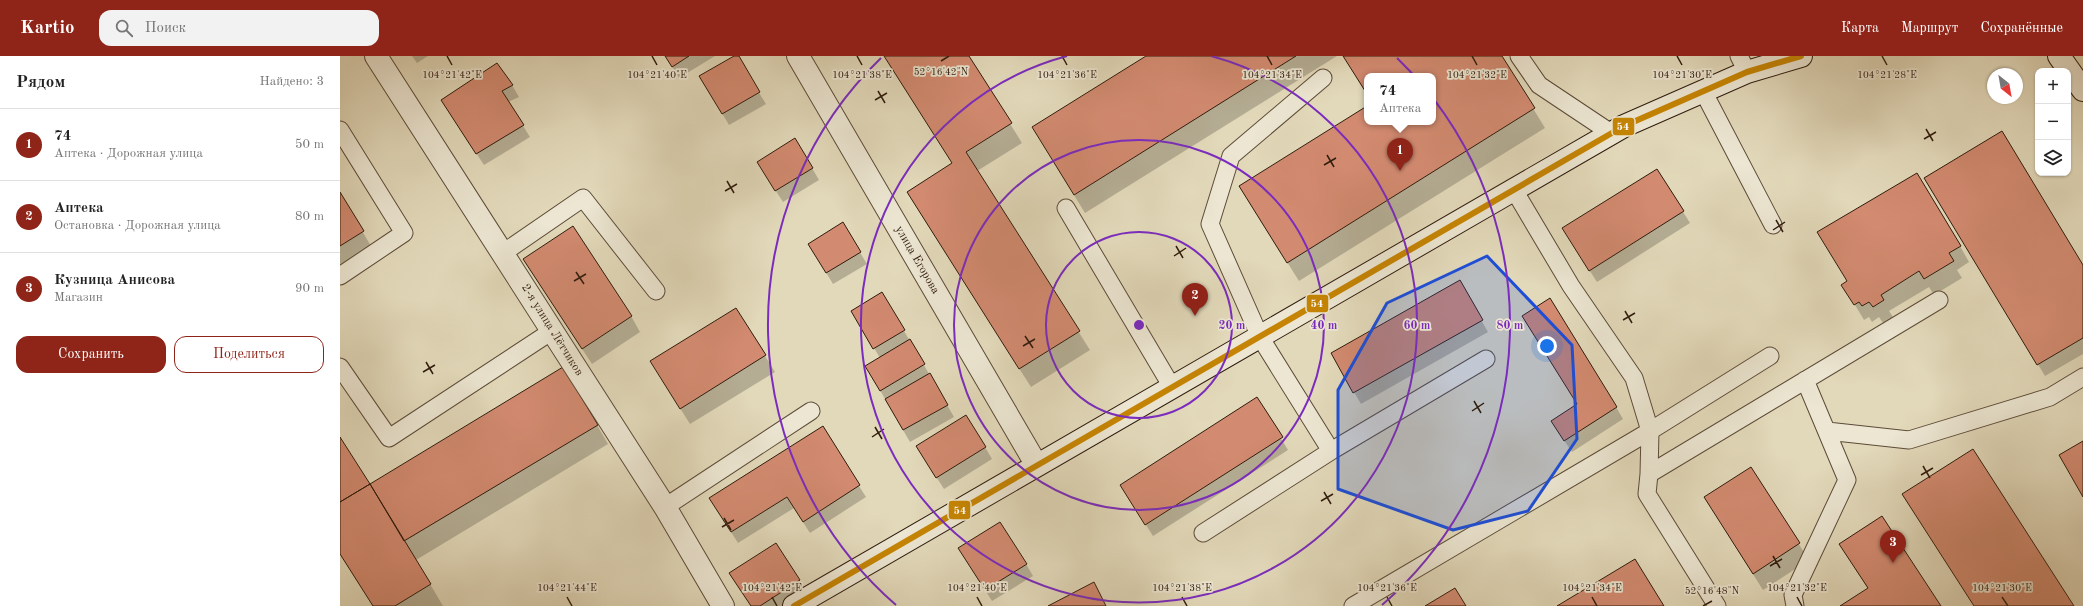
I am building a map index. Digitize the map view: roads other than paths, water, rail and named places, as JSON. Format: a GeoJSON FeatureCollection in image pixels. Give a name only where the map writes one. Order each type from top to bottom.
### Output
{"type":"FeatureCollection","features":[{"type":"Feature","properties":{"kind":"main road","name":"2-я улица Лётчиков"},"geometry":{"type":"LineString","coordinates":[[376,56],[665,507],[723,606]]}},
{"type":"Feature","properties":{"kind":"main road","name":"улица Егорова"},"geometry":{"type":"LineString","coordinates":[[798,56],[1036,464]]}},
{"type":"Feature","properties":{"kind":"main road"},"geometry":{"type":"LineString","coordinates":[[794,606],[1036,464],[1260,337],[1611,133],[1703,91],[1743,64],[1801,56]]}},
{"type":"Feature","properties":{"kind":"main road"},"geometry":{"type":"LineString","coordinates":[[2059,56],[2083,90]]}},
{"type":"Feature","properties":{"kind":"lane"},"geometry":{"type":"LineString","coordinates":[[1519,56],[1539,85],[1611,133]]}},
{"type":"Feature","properties":{"kind":"lane"},"geometry":{"type":"LineString","coordinates":[[1323,78],[1231,156],[1210,224],[1260,337],[1331,451]]}},
{"type":"Feature","properties":{"kind":"lane"},"geometry":{"type":"LineString","coordinates":[[1703,91],[1773,225]]}},
{"type":"Feature","properties":{"kind":"lane"},"geometry":{"type":"LineString","coordinates":[[340,130],[404,233],[340,276]]}},
{"type":"Feature","properties":{"kind":"lane"},"geometry":{"type":"LineString","coordinates":[[1514,190],[1572,286],[1634,378],[1650,431],[1647,494],[1717,606]]}},
{"type":"Feature","properties":{"kind":"lane"},"geometry":{"type":"LineString","coordinates":[[503,253],[583,198],[656,291]]}},
{"type":"Feature","properties":{"kind":"lane"},"geometry":{"type":"LineString","coordinates":[[1066,208],[1172,387]]}},
{"type":"Feature","properties":{"kind":"lane"},"geometry":{"type":"LineString","coordinates":[[1649,474],[1939,300]]}},
{"type":"Feature","properties":{"kind":"lane"},"geometry":{"type":"LineString","coordinates":[[340,367],[389,438],[552,331]]}},
{"type":"Feature","properties":{"kind":"lane"},"geometry":{"type":"LineString","coordinates":[[1353,606],[1650,431],[1770,356]]}},
{"type":"Feature","properties":{"kind":"lane"},"geometry":{"type":"LineString","coordinates":[[1203,533],[1331,451],[1486,359]]}},
{"type":"Feature","properties":{"kind":"lane"},"geometry":{"type":"LineString","coordinates":[[1827,431],[1909,440],[2050,397],[2083,377]]}},
{"type":"Feature","properties":{"kind":"lane"},"geometry":{"type":"LineString","coordinates":[[1795,606],[1793,595],[1847,480],[1805,380]]}},
{"type":"Feature","properties":{"kind":"lane"},"geometry":{"type":"LineString","coordinates":[[665,507],[811,411]]}},
{"type":"Feature","properties":{"kind":"place","name":"74"},"geometry":{"type":"Point","coordinates":[1400,171]}},
{"type":"Feature","properties":{"kind":"place","name":"Аптека"},"geometry":{"type":"Point","coordinates":[1195,316]}},
{"type":"Feature","properties":{"kind":"place","name":"Кузница Анисова"},"geometry":{"type":"Point","coordinates":[1893,563]}}]}
